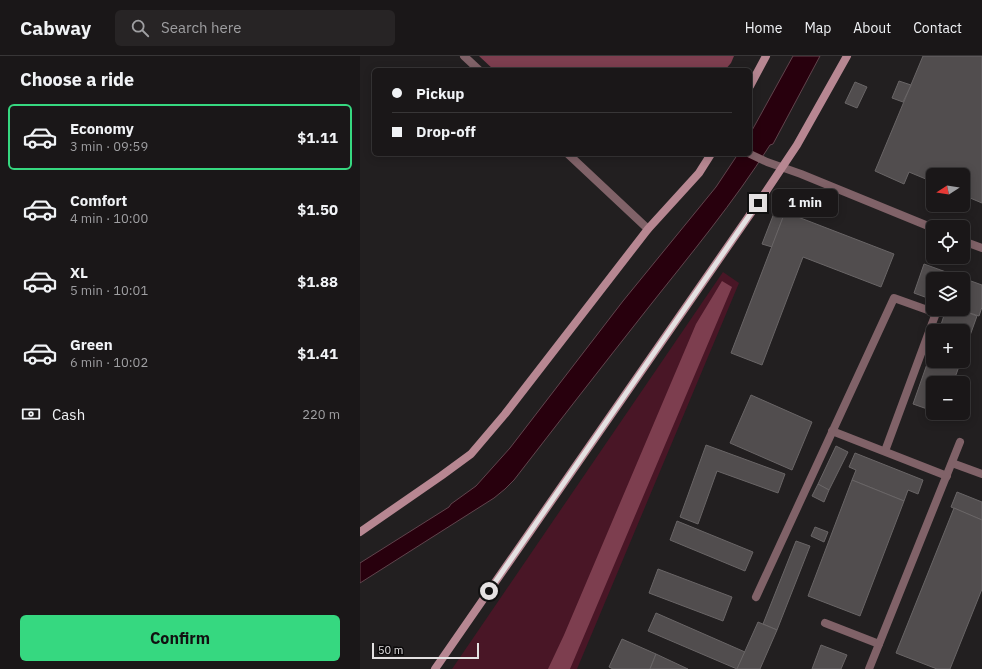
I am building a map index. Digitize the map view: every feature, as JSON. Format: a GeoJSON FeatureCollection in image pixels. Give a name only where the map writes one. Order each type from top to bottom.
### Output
{"type":"FeatureCollection","features":[{"type":"Feature","properties":{"kind":"street"},"geometry":{"type":"LineString","coordinates":[[464,56],[477,68]]}},
{"type":"Feature","properties":{"kind":"street"},"geometry":{"type":"LineString","coordinates":[[752,82],[766,56]]}},
{"type":"Feature","properties":{"kind":"street"},"geometry":{"type":"LineString","coordinates":[[435,669],[782,168],[847,56]]}},
{"type":"Feature","properties":{"kind":"street"},"geometry":{"type":"LineString","coordinates":[[752,155],[926,225]]}},
{"type":"Feature","properties":{"kind":"street"},"geometry":{"type":"LineString","coordinates":[[570,156],[648,229]]}},
{"type":"Feature","properties":{"kind":"street"},"geometry":{"type":"LineString","coordinates":[[360,532],[471,454],[505,414],[648,229],[699,173],[710,156]]}},
{"type":"Feature","properties":{"kind":"street"},"geometry":{"type":"LineString","coordinates":[[970,243],[982,248]]}},
{"type":"Feature","properties":{"kind":"street"},"geometry":{"type":"LineString","coordinates":[[756,597],[894,298],[936,313],[885,451]]}},
{"type":"Feature","properties":{"kind":"street"},"geometry":{"type":"LineString","coordinates":[[832,431],[947,476]]}},
{"type":"Feature","properties":{"kind":"street"},"geometry":{"type":"LineString","coordinates":[[869,669],[960,442]]}},
{"type":"Feature","properties":{"kind":"street"},"geometry":{"type":"LineString","coordinates":[[952,463],[982,474]]}},
{"type":"Feature","properties":{"kind":"street"},"geometry":{"type":"LineString","coordinates":[[825,623],[879,644]]}},
{"type":"Feature","properties":{"kind":"shaded area"},"geometry":{"type":"Polygon","coordinates":[[[479,56],[734,56],[727,68],[492,68],[479,56]]]}},
{"type":"Feature","properties":{"kind":"shaded area"},"geometry":{"type":"Polygon","coordinates":[[[793,56],[820,56],[773,144],[770,145],[742,187],[514,480],[494,498],[360,583],[360,563],[449,507],[476,486],[510,448],[623,301],[716,187],[737,156],[752,156],[752,130],[793,56]]]}},
{"type":"Feature","properties":{"kind":"shaded area"},"geometry":{"type":"Polygon","coordinates":[[[723,272],[739,283],[577,669],[452,669],[723,272]]]}},
{"type":"Feature","properties":{"kind":"shaded area"},"geometry":{"type":"Polygon","coordinates":[[[722,281],[732,287],[570,669],[548,669],[564,635],[696,324],[722,281]]]}},
{"type":"Feature","properties":{"kind":"building"},"geometry":{"type":"Polygon","coordinates":[[[923,56],[982,56],[982,203],[970,198],[970,168],[926,168],[926,179],[909,172],[904,184],[875,171],[923,56]]]}},
{"type":"Feature","properties":{"kind":"building"},"geometry":{"type":"Polygon","coordinates":[[[899,81],[911,85],[903,102],[892,98],[899,81]]]}},
{"type":"Feature","properties":{"kind":"building"},"geometry":{"type":"Polygon","coordinates":[[[855,82],[867,87],[857,108],[845,103],[855,82]]]}},
{"type":"Feature","properties":{"kind":"building"},"geometry":{"type":"Polygon","coordinates":[[[776,208],[785,212],[772,247],[762,244],[776,208]]]}},
{"type":"Feature","properties":{"kind":"building"},"geometry":{"type":"Polygon","coordinates":[[[785,212],[894,254],[881,287],[803,257],[762,365],[731,353],[785,212]]]}},
{"type":"Feature","properties":{"kind":"building"},"geometry":{"type":"Polygon","coordinates":[[[924,264],[946,272],[926,272],[926,297],[914,293],[924,264]]]}},
{"type":"Feature","properties":{"kind":"building"},"geometry":{"type":"Polygon","coordinates":[[[970,281],[982,285],[982,307],[979,316],[970,313],[970,281]]]}},
{"type":"Feature","properties":{"kind":"building"},"geometry":{"type":"Polygon","coordinates":[[[970,313],[977,316],[970,336],[970,324],[941,324],[944,316],[970,316],[970,313]]]}},
{"type":"Feature","properties":{"kind":"building"},"geometry":{"type":"Polygon","coordinates":[[[926,367],[958,368],[956,376],[926,376],[926,409],[913,404],[926,367]]]}},
{"type":"Feature","properties":{"kind":"building"},"geometry":{"type":"Polygon","coordinates":[[[751,395],[812,422],[792,470],[730,443],[751,395]]]}},
{"type":"Feature","properties":{"kind":"building"},"geometry":{"type":"Polygon","coordinates":[[[706,445],[785,474],[778,493],[717,471],[698,524],[680,517],[706,445]]]}},
{"type":"Feature","properties":{"kind":"building"},"geometry":{"type":"Polygon","coordinates":[[[836,446],[848,452],[829,490],[818,484],[836,446]]]}},
{"type":"Feature","properties":{"kind":"building"},"geometry":{"type":"Polygon","coordinates":[[[855,453],[923,480],[918,494],[908,490],[904,501],[852,480],[856,470],[849,467],[855,453]]]}},
{"type":"Feature","properties":{"kind":"building"},"geometry":{"type":"Polygon","coordinates":[[[852,480],[904,501],[860,616],[808,596],[852,480]]]}},
{"type":"Feature","properties":{"kind":"building"},"geometry":{"type":"Polygon","coordinates":[[[818,484],[829,490],[824,502],[812,496],[818,484]]]}},
{"type":"Feature","properties":{"kind":"building"},"geometry":{"type":"Polygon","coordinates":[[[957,492],[982,502],[982,520],[951,507],[957,492]]]}},
{"type":"Feature","properties":{"kind":"building"},"geometry":{"type":"Polygon","coordinates":[[[954,508],[982,520],[982,589],[950,669],[937,669],[896,653],[954,508]]]}},
{"type":"Feature","properties":{"kind":"building"},"geometry":{"type":"Polygon","coordinates":[[[677,521],[753,552],[745,571],[670,540],[677,521]]]}},
{"type":"Feature","properties":{"kind":"building"},"geometry":{"type":"Polygon","coordinates":[[[815,527],[828,532],[824,542],[811,536],[815,527]]]}},
{"type":"Feature","properties":{"kind":"building"},"geometry":{"type":"Polygon","coordinates":[[[796,541],[810,546],[777,630],[763,624],[796,541]]]}},
{"type":"Feature","properties":{"kind":"building"},"geometry":{"type":"Polygon","coordinates":[[[658,569],[732,597],[723,621],[649,593],[658,569]]]}},
{"type":"Feature","properties":{"kind":"building"},"geometry":{"type":"Polygon","coordinates":[[[656,613],[745,652],[737,669],[648,631],[656,613]]]}},
{"type":"Feature","properties":{"kind":"building"},"geometry":{"type":"Polygon","coordinates":[[[758,622],[777,630],[760,669],[737,669],[758,622]]]}},
{"type":"Feature","properties":{"kind":"building"},"geometry":{"type":"Polygon","coordinates":[[[622,639],[656,654],[650,669],[613,669],[609,667],[622,639]]]}},
{"type":"Feature","properties":{"kind":"building"},"geometry":{"type":"Polygon","coordinates":[[[821,645],[847,655],[841,669],[812,669],[821,645]]]}},
{"type":"Feature","properties":{"kind":"building"},"geometry":{"type":"Polygon","coordinates":[[[656,654],[688,669],[650,669],[656,654]]]}},
{"type":"Feature","properties":{"kind":"route"},"geometry":{"type":"LineString","coordinates":[[489,591],[758,203]]}}]}
